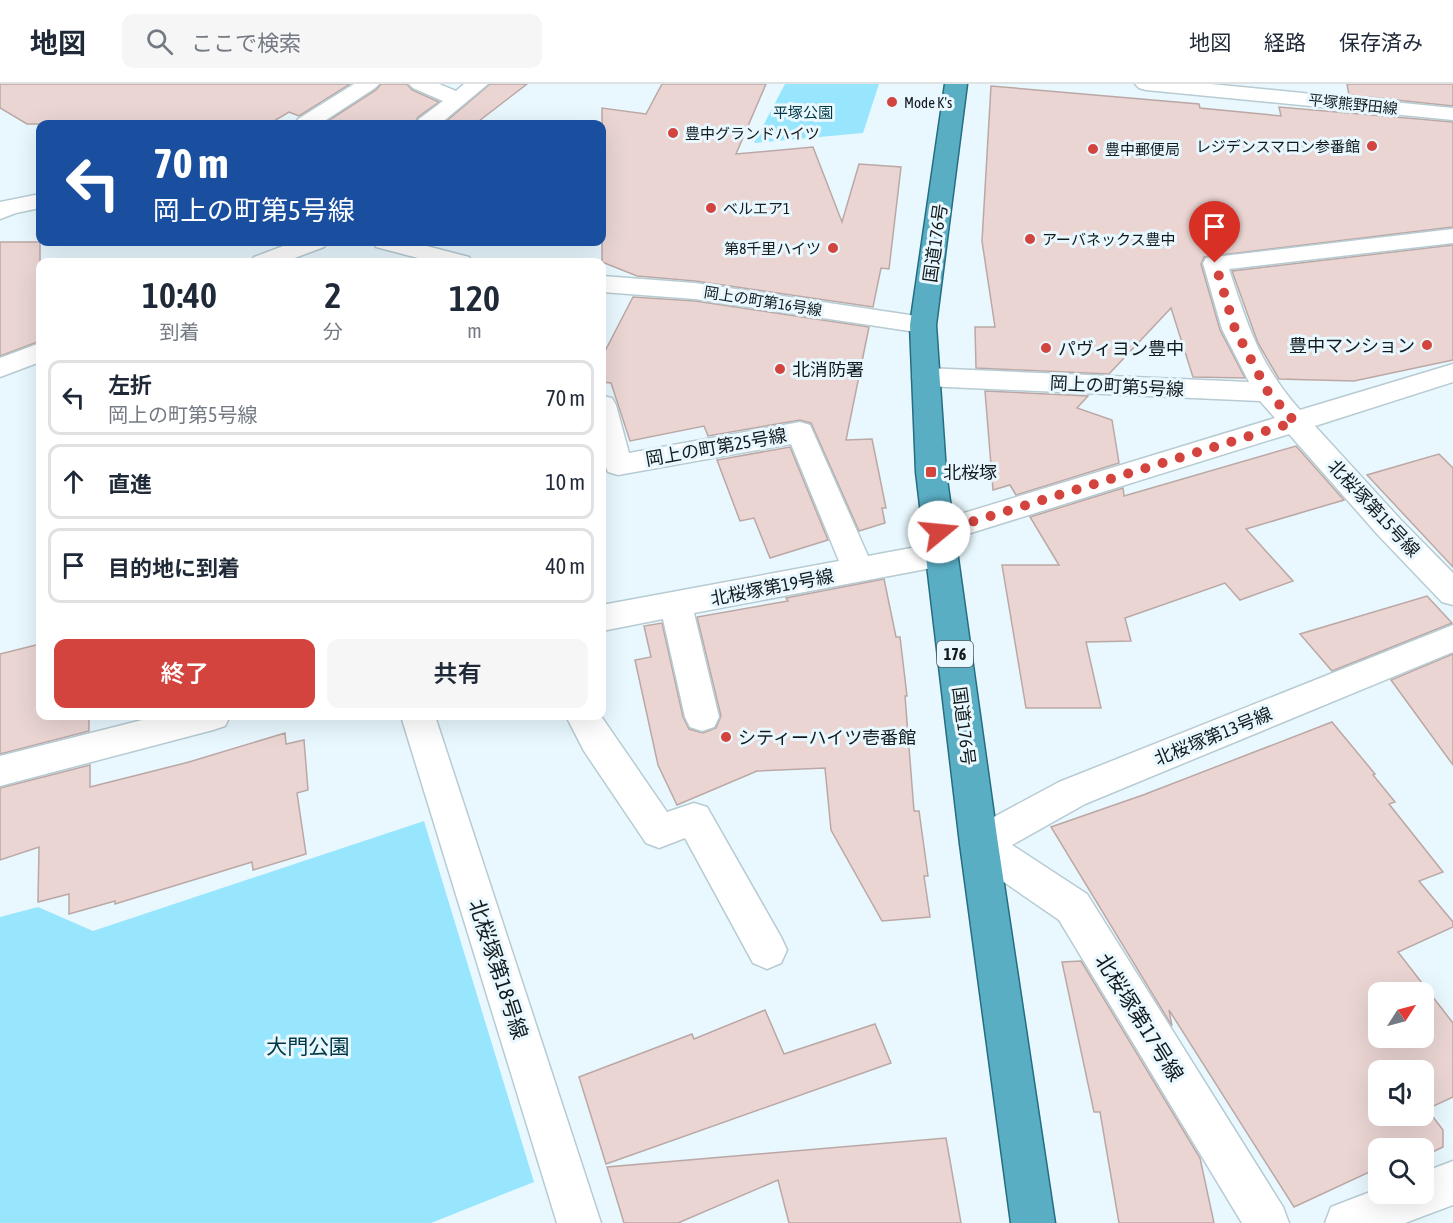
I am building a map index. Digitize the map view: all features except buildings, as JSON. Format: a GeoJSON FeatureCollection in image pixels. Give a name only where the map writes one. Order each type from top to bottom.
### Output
{"type":"FeatureCollection","features":[{"type":"Feature","properties":{"kind":"highway","name":"国道176号"},"geometry":{"type":"LineString","coordinates":[[956,84],[923,325],[931,472],[979,844],[1033,1223]]}},
{"type":"Feature","properties":{"kind":"street"},"geometry":{"type":"LineString","coordinates":[[312,120],[368,84]]}},
{"type":"Feature","properties":{"kind":"street"},"geometry":{"type":"LineString","coordinates":[[420,84],[458,99]]}},
{"type":"Feature","properties":{"kind":"street"},"geometry":{"type":"LineString","coordinates":[[432,120],[477,84]]}},
{"type":"Feature","properties":{"kind":"street","name":"平塚熊野田線"},"geometry":{"type":"LineString","coordinates":[[1146,84],[1453,114]]}},
{"type":"Feature","properties":{"kind":"street"},"geometry":{"type":"LineString","coordinates":[[0,212],[9,207],[36,202]]}},
{"type":"Feature","properties":{"kind":"street"},"geometry":{"type":"LineString","coordinates":[[1295,422],[1268,392],[1235,329],[1215,263],[1453,236]]}},
{"type":"Feature","properties":{"kind":"street"},"geometry":{"type":"LineString","coordinates":[[273,258],[305,246]]}},
{"type":"Feature","properties":{"kind":"street"},"geometry":{"type":"LineString","coordinates":[[394,246],[417,257]]}},
{"type":"Feature","properties":{"kind":"street","name":"岡上の町第16号線"},"geometry":{"type":"LineString","coordinates":[[606,284],[695,291],[923,325]]}},
{"type":"Feature","properties":{"kind":"street"},"geometry":{"type":"LineString","coordinates":[[0,368],[36,354]]}},
{"type":"Feature","properties":{"kind":"street","name":"北桜塚第19号線"},"geometry":{"type":"LineString","coordinates":[[606,617],[676,606],[858,569],[941,543],[1295,422],[1453,373]]}},
{"type":"Feature","properties":{"kind":"street","name":"岡上の町第5号線"},"geometry":{"type":"LineString","coordinates":[[926,377],[1268,392]]}},
{"type":"Feature","properties":{"kind":"street","name":"岡上の町第25号線"},"geometry":{"type":"LineString","coordinates":[[606,420],[618,465],[800,432],[858,569]]}},
{"type":"Feature","properties":{"kind":"street","name":"北桜塚第15号線"},"geometry":{"type":"LineString","coordinates":[[1295,422],[1453,593]]}},
{"type":"Feature","properties":{"kind":"street"},"geometry":{"type":"LineString","coordinates":[[676,606],[702,717]]}},
{"type":"Feature","properties":{"kind":"street","name":"北桜塚第13号線"},"geometry":{"type":"LineString","coordinates":[[979,844],[1072,793],[1453,638]]}},
{"type":"Feature","properties":{"kind":"street"},"geometry":{"type":"LineString","coordinates":[[0,771],[198,720]]}},
{"type":"Feature","properties":{"kind":"street","name":"北桜塚第18号線"},"geometry":{"type":"LineString","coordinates":[[419,720],[579,1223]]}},
{"type":"Feature","properties":{"kind":"street"},"geometry":{"type":"LineString","coordinates":[[585,720],[596,740],[659,831],[694,819],[767,950]]}},
{"type":"Feature","properties":{"kind":"street","name":"北桜塚第17号線"},"geometry":{"type":"LineString","coordinates":[[979,844],[1073,907],[1267,1223]]}},
{"type":"Feature","properties":{"kind":"street"},"geometry":{"type":"LineString","coordinates":[[1434,1190],[1453,1183]]}},
{"type":"Feature","properties":{"kind":"street"},"geometry":{"type":"LineString","coordinates":[[1347,1223],[1397,1204]]}},
{"type":"Feature","properties":{"kind":"green space","name":"平塚公園"},"geometry":{"type":"Polygon","coordinates":[[[785,84],[879,84],[863,133],[754,143],[785,84]]]}},
{"type":"Feature","properties":{"kind":"green space","name":"大門公園"},"geometry":{"type":"Polygon","coordinates":[[[424,821],[534,1182],[431,1223],[0,1223],[0,917],[38,907],[93,931],[424,821]]]}},
{"type":"Feature","properties":{"kind":"place","name":"Mode K's"},"geometry":{"type":"Point","coordinates":[892,102]}},
{"type":"Feature","properties":{"kind":"place","name":"豊中グランドハイツ"},"geometry":{"type":"Point","coordinates":[673,133]}},
{"type":"Feature","properties":{"kind":"place","name":"レジデンスマロン参番館"},"geometry":{"type":"Point","coordinates":[1372,146]}},
{"type":"Feature","properties":{"kind":"place","name":"豊中郵便局"},"geometry":{"type":"Point","coordinates":[1093,149]}},
{"type":"Feature","properties":{"kind":"place","name":"ベルエア1"},"geometry":{"type":"Point","coordinates":[711,208]}},
{"type":"Feature","properties":{"kind":"place","name":"アーバネックス豊中"},"geometry":{"type":"Point","coordinates":[1030,239]}},
{"type":"Feature","properties":{"kind":"place","name":"第8千里ハイツ"},"geometry":{"type":"Point","coordinates":[833,248]}},
{"type":"Feature","properties":{"kind":"place","name":"豊中マンション"},"geometry":{"type":"Point","coordinates":[1427,345]}},
{"type":"Feature","properties":{"kind":"place","name":"パヴィヨン豊中"},"geometry":{"type":"Point","coordinates":[1046,348]}},
{"type":"Feature","properties":{"kind":"place","name":"北消防署"},"geometry":{"type":"Point","coordinates":[780,369]}},
{"type":"Feature","properties":{"kind":"place","name":"北桜塚"},"geometry":{"type":"Point","coordinates":[931,472]}},
{"type":"Feature","properties":{"kind":"place","name":"シティーハイツ壱番館"},"geometry":{"type":"Point","coordinates":[726,737]}},
{"type":"Feature","properties":{"kind":"route"},"geometry":{"type":"LineString","coordinates":[[939,532],[1295,422],[1268,392],[1235,329],[1215,263]]}}]}
